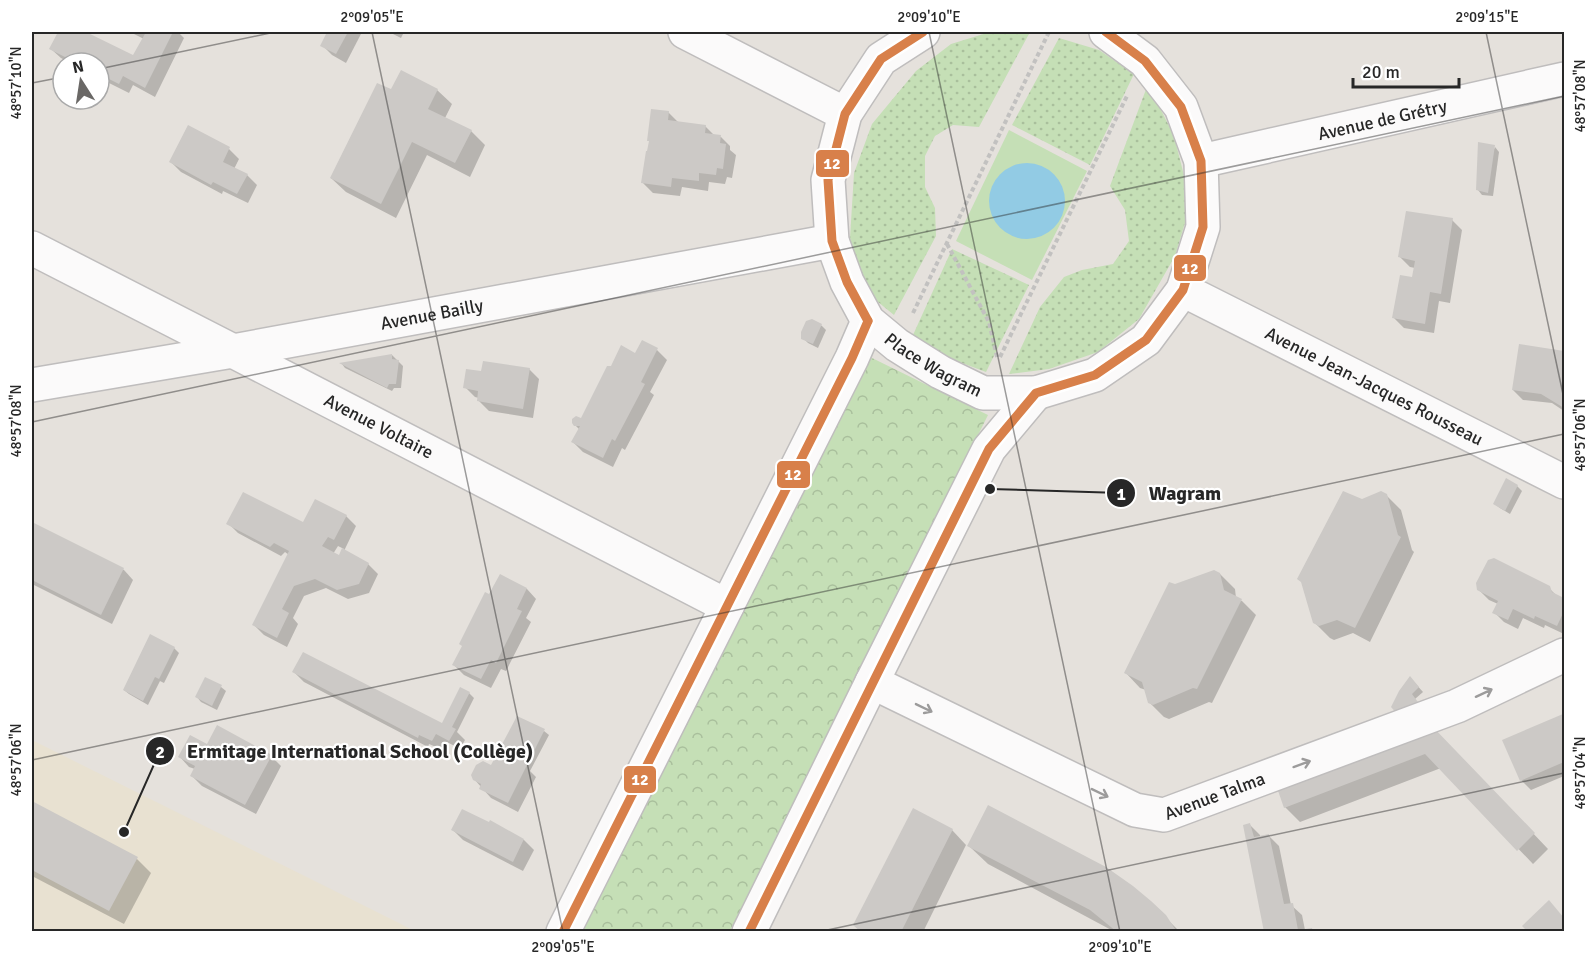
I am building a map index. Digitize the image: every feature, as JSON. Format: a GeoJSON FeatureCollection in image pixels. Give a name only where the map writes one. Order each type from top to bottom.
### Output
{"type":"FeatureCollection","features":[{"type":"Feature","properties":{"kind":"street"},"geometry":{"type":"LineString","coordinates":[[685,32],[845,114]]}},
{"type":"Feature","properties":{"kind":"street","name":"Place Wagram"},"geometry":{"type":"LineString","coordinates":[[923,32],[881,58],[845,114],[828,180],[832,241],[847,282],[868,321],[897,345],[940,372],[983,393],[1036,393],[1095,375],[1146,340],[1183,290],[1203,227],[1201,161],[1181,107],[1145,61],[1106,32]]}},
{"type":"Feature","properties":{"kind":"street","name":"Avenue de Grétry"},"geometry":{"type":"LineString","coordinates":[[1201,161],[1564,79]]}},
{"type":"Feature","properties":{"kind":"street","name":"Avenue Bailly"},"geometry":{"type":"LineString","coordinates":[[32,385],[233,351],[832,241]]}},
{"type":"Feature","properties":{"kind":"street","name":"Avenue Voltaire"},"geometry":{"type":"LineString","coordinates":[[32,248],[727,606]]}},
{"type":"Feature","properties":{"kind":"street","name":"Avenue Jean-Jacques Rousseau"},"geometry":{"type":"LineString","coordinates":[[1183,290],[1564,482]]}},
{"type":"Feature","properties":{"kind":"street"},"geometry":{"type":"LineString","coordinates":[[563,932],[852,358],[868,321]]}},
{"type":"Feature","properties":{"kind":"street"},"geometry":{"type":"LineString","coordinates":[[749,932],[989,449],[1036,393]]}},
{"type":"Feature","properties":{"kind":"street","name":"Avenue Talma"},"geometry":{"type":"LineString","coordinates":[[872,682],[1135,810],[1164,815],[1457,706],[1564,655]]}},
{"type":"Feature","properties":{"kind":"path"},"geometry":{"type":"LineString","coordinates":[[897,345],[1049,32]]}},
{"type":"Feature","properties":{"kind":"path"},"geometry":{"type":"LineString","coordinates":[[946,244],[989,322],[998,362],[1145,61]]}},
{"type":"Feature","properties":{"kind":"shaded area"},"geometry":{"type":"Polygon","coordinates":[[[32,740],[403,925],[414,931],[32,931],[32,740]]]}},
{"type":"Feature","properties":{"kind":"green space"},"geometry":{"type":"Polygon","coordinates":[[[990,32],[1030,32],[979,127],[953,125],[935,136],[925,156],[925,187],[935,208],[936,236],[894,315],[862,289],[850,238],[854,173],[872,124],[916,71],[951,44],[990,32]]]}},
{"type":"Feature","properties":{"kind":"green space"},"geometry":{"type":"Polygon","coordinates":[[[1059,38],[1099,50],[1134,74],[1090,165],[1012,125],[1059,38]]]}},
{"type":"Feature","properties":{"kind":"green space"},"geometry":{"type":"Polygon","coordinates":[[[1148,84],[1174,136],[1191,203],[1175,256],[1139,319],[1098,352],[1049,369],[1009,374],[1040,307],[1064,277],[1082,270],[1113,264],[1129,241],[1125,210],[1110,186],[1148,84]]]}},
{"type":"Feature","properties":{"kind":"green space"},"geometry":{"type":"Polygon","coordinates":[[[1009,130],[1087,171],[1032,280],[956,241],[1009,130]]]}},
{"type":"Feature","properties":{"kind":"green space"},"geometry":{"type":"Polygon","coordinates":[[[952,249],[1029,285],[986,372],[946,357],[913,335],[952,249]]]}},
{"type":"Feature","properties":{"kind":"green space"},"geometry":{"type":"Polygon","coordinates":[[[870,357],[988,415],[730,931],[578,932],[870,357]]]}},
{"type":"Feature","properties":{"kind":"water"},"geometry":{"type":"Polygon","coordinates":[[[1027,163],[1042,166],[1054,174],[1062,186],[1065,201],[1062,216],[1054,228],[1042,236],[1027,239],[1012,236],[1000,228],[992,216],[989,201],[992,186],[1000,174],[1012,166],[1027,163]]]}},
{"type":"Feature","properties":{"kind":"building"},"geometry":{"type":"Polygon","coordinates":[[[58,32],[86,32],[133,55],[146,32],[173,32],[145,88],[123,76],[119,84],[111,80],[111,51],[53,51],[49,49],[58,32]]]}},
{"type":"Feature","properties":{"kind":"building"},"geometry":{"type":"Polygon","coordinates":[[[327,32],[348,32],[336,54],[320,46],[327,32]]]}},
{"type":"Feature","properties":{"kind":"building"},"geometry":{"type":"Polygon","coordinates":[[[401,70],[438,89],[428,109],[472,130],[455,163],[412,142],[381,204],[330,178],[377,83],[391,89],[401,70]]]}},
{"type":"Feature","properties":{"kind":"building"},"geometry":{"type":"Polygon","coordinates":[[[651,109],[669,111],[668,120],[706,125],[705,133],[721,135],[720,143],[726,144],[723,169],[717,168],[716,175],[699,173],[699,181],[672,178],[671,187],[641,183],[649,141],[647,141],[651,109]]]}},
{"type":"Feature","properties":{"kind":"building"},"geometry":{"type":"Polygon","coordinates":[[[188,125],[230,147],[223,162],[248,174],[237,194],[213,182],[211,185],[169,162],[188,125]]]}},
{"type":"Feature","properties":{"kind":"building"},"geometry":{"type":"Polygon","coordinates":[[[1478,142],[1495,145],[1488,193],[1476,190],[1478,142]]]}},
{"type":"Feature","properties":{"kind":"building"},"geometry":{"type":"Polygon","coordinates":[[[1406,211],[1453,218],[1441,294],[1430,292],[1425,324],[1392,318],[1400,275],[1412,277],[1415,261],[1398,257],[1406,211]]]}},
{"type":"Feature","properties":{"kind":"building"},"geometry":{"type":"Polygon","coordinates":[[[812,319],[822,324],[813,344],[801,339],[801,332],[806,321],[812,319]]]}},
{"type":"Feature","properties":{"kind":"building"},"geometry":{"type":"Polygon","coordinates":[[[642,340],[658,348],[641,382],[645,384],[615,441],[612,439],[603,458],[571,442],[580,426],[574,426],[572,419],[576,416],[581,418],[607,366],[611,366],[621,345],[635,353],[642,340]]]}},
{"type":"Feature","properties":{"kind":"building"},"geometry":{"type":"Polygon","coordinates":[[[1519,344],[1564,351],[1564,408],[1541,394],[1512,390],[1519,344]]]}},
{"type":"Feature","properties":{"kind":"building"},"geometry":{"type":"Polygon","coordinates":[[[392,354],[392,359],[399,360],[396,384],[389,384],[387,388],[339,363],[392,354]]]}},
{"type":"Feature","properties":{"kind":"building"},"geometry":{"type":"Polygon","coordinates":[[[483,361],[530,368],[523,409],[477,401],[478,391],[463,388],[466,369],[481,371],[483,361]]]}},
{"type":"Feature","properties":{"kind":"building"},"geometry":{"type":"Polygon","coordinates":[[[1506,478],[1518,485],[1505,511],[1493,504],[1506,478]]]}},
{"type":"Feature","properties":{"kind":"building"},"geometry":{"type":"Polygon","coordinates":[[[1343,491],[1362,499],[1381,491],[1387,494],[1398,535],[1401,537],[1355,628],[1337,620],[1319,626],[1313,623],[1301,582],[1297,579],[1343,491]]]}},
{"type":"Feature","properties":{"kind":"building"},"geometry":{"type":"Polygon","coordinates":[[[243,492],[303,522],[315,499],[347,515],[334,540],[328,537],[322,546],[339,555],[342,548],[369,563],[359,584],[337,590],[315,579],[294,586],[282,609],[289,613],[277,638],[252,625],[289,551],[274,543],[270,547],[226,524],[243,492]]]}},
{"type":"Feature","properties":{"kind":"building"},"geometry":{"type":"Polygon","coordinates":[[[34,523],[124,568],[101,615],[32,580],[32,527],[34,523]]]}},
{"type":"Feature","properties":{"kind":"building"},"geometry":{"type":"Polygon","coordinates":[[[1494,558],[1550,586],[1552,592],[1564,598],[1564,611],[1557,626],[1513,609],[1508,620],[1492,613],[1498,601],[1477,590],[1476,583],[1488,560],[1494,558]]]}},
{"type":"Feature","properties":{"kind":"building"},"geometry":{"type":"Polygon","coordinates":[[[1214,570],[1220,573],[1224,590],[1242,599],[1197,689],[1193,688],[1153,705],[1148,703],[1142,682],[1124,673],[1169,582],[1175,584],[1214,570]]]}},
{"type":"Feature","properties":{"kind":"building"},"geometry":{"type":"Polygon","coordinates":[[[500,574],[527,588],[517,609],[522,611],[496,663],[491,660],[481,679],[452,665],[462,646],[459,644],[485,592],[489,594],[500,574]]]}},
{"type":"Feature","properties":{"kind":"building"},"geometry":{"type":"Polygon","coordinates":[[[150,634],[175,647],[159,679],[155,677],[143,701],[123,690],[150,634]]]}},
{"type":"Feature","properties":{"kind":"building"},"geometry":{"type":"Polygon","coordinates":[[[303,652],[442,723],[460,687],[470,692],[452,727],[456,729],[449,741],[436,734],[432,741],[419,735],[418,738],[292,672],[303,652]]]}},
{"type":"Feature","properties":{"kind":"building"},"geometry":{"type":"Polygon","coordinates":[[[1410,676],[1419,687],[1412,694],[1423,709],[1401,718],[1391,707],[1410,676]]]}},
{"type":"Feature","properties":{"kind":"building"},"geometry":{"type":"Polygon","coordinates":[[[205,677],[222,685],[212,706],[195,697],[205,677]]]}},
{"type":"Feature","properties":{"kind":"building"},"geometry":{"type":"Polygon","coordinates":[[[1563,714],[1564,762],[1520,781],[1502,740],[1563,714]]]}},
{"type":"Feature","properties":{"kind":"building"},"geometry":{"type":"Polygon","coordinates":[[[517,716],[545,729],[508,803],[479,789],[481,784],[473,780],[471,775],[476,765],[483,761],[491,765],[517,716]]]}},
{"type":"Feature","properties":{"kind":"building"},"geometry":{"type":"Polygon","coordinates":[[[217,725],[272,755],[245,805],[190,776],[195,766],[178,757],[190,735],[207,744],[217,725]]]}},
{"type":"Feature","properties":{"kind":"building"},"geometry":{"type":"Polygon","coordinates":[[[1431,725],[1535,833],[1517,851],[1425,754],[1284,808],[1276,785],[1431,725]]]}},
{"type":"Feature","properties":{"kind":"building"},"geometry":{"type":"Polygon","coordinates":[[[32,801],[138,857],[109,911],[32,870],[32,801]]]}},
{"type":"Feature","properties":{"kind":"building"},"geometry":{"type":"Polygon","coordinates":[[[988,805],[1106,867],[1151,901],[1166,915],[1177,932],[1117,932],[1090,910],[967,846],[988,805]]]}},
{"type":"Feature","properties":{"kind":"building"},"geometry":{"type":"Polygon","coordinates":[[[913,808],[953,829],[901,932],[861,932],[853,925],[913,808]]]}},
{"type":"Feature","properties":{"kind":"building"},"geometry":{"type":"Polygon","coordinates":[[[462,809],[489,822],[490,820],[524,839],[513,862],[451,830],[462,809]]]}},
{"type":"Feature","properties":{"kind":"building"},"geometry":{"type":"Polygon","coordinates":[[[1250,823],[1254,837],[1269,834],[1284,904],[1293,903],[1298,930],[1312,928],[1313,932],[1264,932],[1243,825],[1250,823]]]}},
{"type":"Feature","properties":{"kind":"building"},"geometry":{"type":"Polygon","coordinates":[[[1549,900],[1564,918],[1564,932],[1528,932],[1522,926],[1549,900]]]}},
{"type":"Feature","properties":{"kind":"transit line","name":"12"},"geometry":{"type":"LineString","coordinates":[[868,321],[847,282],[832,241],[828,180],[845,114],[881,59],[923,32]]}},
{"type":"Feature","properties":{"kind":"transit line","name":"12"},"geometry":{"type":"LineString","coordinates":[[749,932],[989,449],[1036,393],[1095,375],[1146,340],[1183,290],[1203,227],[1201,161],[1181,107],[1145,61],[1106,32]]}},
{"type":"Feature","properties":{"kind":"transit line","name":"12"},"geometry":{"type":"LineString","coordinates":[[563,932],[852,358],[868,321]]}},
{"type":"Feature","properties":{"kind":"place","name":"Wagram"},"geometry":{"type":"Point","coordinates":[990,489]}},
{"type":"Feature","properties":{"kind":"place","name":"Ermitage International School (Collège)"},"geometry":{"type":"Point","coordinates":[124,832]}}]}
